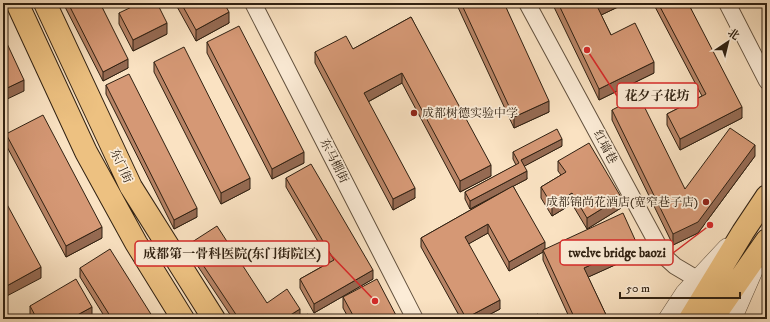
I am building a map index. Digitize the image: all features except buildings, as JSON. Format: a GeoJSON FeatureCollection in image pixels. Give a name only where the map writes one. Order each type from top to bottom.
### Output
{"type":"FeatureCollection","features":[{"type":"Feature","properties":{"kind":"main road","name":"东门街"},"geometry":{"type":"LineString","coordinates":[[17,3],[86,152],[136,243],[183,319]]}},
{"type":"Feature","properties":{"kind":"main road","name":"东门街"},"geometry":{"type":"LineString","coordinates":[[45,3],[131,187],[214,319]]}},
{"type":"Feature","properties":{"kind":"main road"},"geometry":{"type":"LineString","coordinates":[[690,319],[743,232],[767,196]]}},
{"type":"Feature","properties":{"kind":"main road"},"geometry":{"type":"LineString","coordinates":[[712,319],[766,241]]}},
{"type":"Feature","properties":{"kind":"street","name":"东马棚街"},"geometry":{"type":"LineString","coordinates":[[253,3],[415,319]]}},
{"type":"Feature","properties":{"kind":"street","name":"红墙巷"},"geometry":{"type":"LineString","coordinates":[[527,3],[664,256],[675,266],[697,279]]}},
{"type":"Feature","properties":{"kind":"street"},"geometry":{"type":"LineString","coordinates":[[727,3],[767,81]]}},
{"type":"Feature","properties":{"kind":"street"},"geometry":{"type":"LineString","coordinates":[[668,319],[685,293],[697,279],[743,232]]}},
{"type":"Feature","properties":{"kind":"street"},"geometry":{"type":"LineString","coordinates":[[732,319],[766,241]]}},
{"type":"Feature","properties":{"kind":"place","name":"花夕子花坊"},"geometry":{"type":"Point","coordinates":[587,50]}},
{"type":"Feature","properties":{"kind":"place","name":"成都树德实验中学"},"geometry":{"type":"Point","coordinates":[414,113]}},
{"type":"Feature","properties":{"kind":"place","name":"成都锦尚花酒店(宽窄巷子店)"},"geometry":{"type":"Point","coordinates":[706,202]}},
{"type":"Feature","properties":{"kind":"place","name":"twelve bridge baozi"},"geometry":{"type":"Point","coordinates":[710,225]}},
{"type":"Feature","properties":{"kind":"place","name":"成都第一骨科医院(东门街院区)"},"geometry":{"type":"Point","coordinates":[375,301]}}]}
